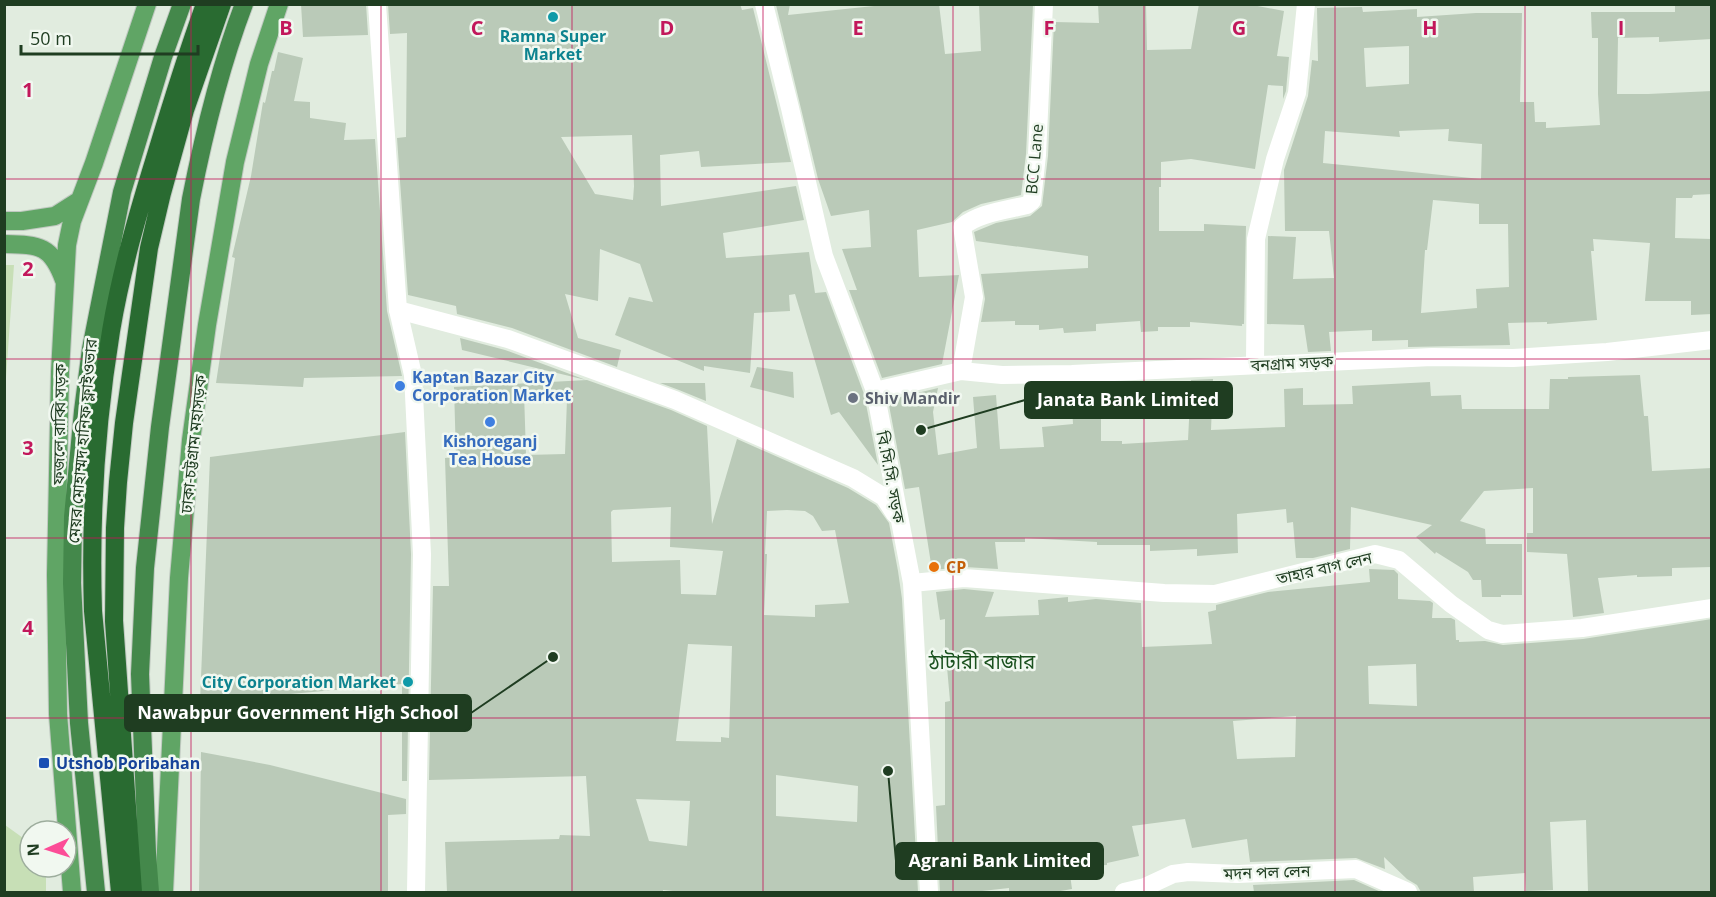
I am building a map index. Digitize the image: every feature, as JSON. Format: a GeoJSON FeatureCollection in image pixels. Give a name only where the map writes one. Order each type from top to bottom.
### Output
{"type":"FeatureCollection","features":[{"type":"Feature","properties":{"kind":"highway"},"geometry":{"type":"LineString","coordinates":[[96,892],[79,723],[72,583],[73,518],[83,411],[91,350],[122,192],[163,57],[182,4]]}},
{"type":"Feature","properties":{"kind":"highway","name":"মেয়র মোহাম্মদ হানিফ ফ্লাইওভার"},"geometry":{"type":"LineString","coordinates":[[120,892],[93,611],[93,533],[102,403],[111,330],[132,231],[205,4]]}},
{"type":"Feature","properties":{"kind":"highway"},"geometry":{"type":"LineString","coordinates":[[133,892],[114,621],[115,528],[124,423],[149,248],[185,110],[222,4]]}},
{"type":"Feature","properties":{"kind":"highway"},"geometry":{"type":"LineString","coordinates":[[150,892],[140,674],[145,568],[152,492],[191,199],[213,103],[244,4]]}},
{"type":"Feature","properties":{"kind":"main road","name":"ফজলে রাব্বি সড়ক"},"geometry":{"type":"LineString","coordinates":[[72,892],[58,714],[56,575],[60,372],[68,245],[72,221],[94,163],[147,4]]}},
{"type":"Feature","properties":{"kind":"main road","name":"ঢাকা-চট্টগ্রাম মহাসড়ক"},"geometry":{"type":"LineString","coordinates":[[164,892],[179,578],[191,440],[207,325],[237,153],[259,64],[279,4]]}},
{"type":"Feature","properties":{"kind":"main road"},"geometry":{"type":"LineString","coordinates":[[4,221],[55,216],[80,200]]}},
{"type":"Feature","properties":{"kind":"main road"},"geometry":{"type":"LineString","coordinates":[[4,244],[36,247],[50,252],[65,282]]}},
{"type":"Feature","properties":{"kind":"street"},"geometry":{"type":"LineString","coordinates":[[377,4],[398,310],[413,375],[422,554],[416,892]]}},
{"type":"Feature","properties":{"kind":"street","name":"বি.সি.সি. সড়ক"},"geometry":{"type":"LineString","coordinates":[[764,4],[824,256],[874,391],[912,583],[929,892]]}},
{"type":"Feature","properties":{"kind":"street","name":"BCC Lane"},"geometry":{"type":"LineString","coordinates":[[961,371],[974,297],[962,227],[967,222],[1027,205],[1032,201],[1037,155],[1044,4]]}},
{"type":"Feature","properties":{"kind":"street"},"geometry":{"type":"LineString","coordinates":[[1254,365],[1256,239],[1275,159],[1297,93],[1306,4]]}},
{"type":"Feature","properties":{"kind":"street"},"geometry":{"type":"LineString","coordinates":[[398,310],[508,339],[675,400],[852,478],[884,496],[900,520]]}},
{"type":"Feature","properties":{"kind":"street","name":"বনগ্রাম সড়ক"},"geometry":{"type":"LineString","coordinates":[[874,391],[961,371],[1002,375],[1072,374],[1432,357],[1513,358],[1607,352],[1712,340]]}},
{"type":"Feature","properties":{"kind":"street","name":"তাহার বাগ লেন"},"geometry":{"type":"LineString","coordinates":[[912,583],[964,578],[1164,593],[1215,594],[1376,554],[1399,560],[1451,604],[1488,630],[1502,634],[1582,628],[1712,608]]}},
{"type":"Feature","properties":{"kind":"street","name":"মদন পল লেন"},"geometry":{"type":"LineString","coordinates":[[1124,892],[1145,887],[1173,873],[1238,874],[1356,869],[1408,892]]}},
{"type":"Feature","properties":{"kind":"green space"},"geometry":{"type":"Polygon","coordinates":[[[4,265],[14,265],[5,392],[4,265]]]}},
{"type":"Feature","properties":{"kind":"green space"},"geometry":{"type":"Polygon","coordinates":[[[4,822],[18,834],[18,879],[46,879],[46,892],[5,892],[4,822]]]}},
{"type":"Feature","properties":{"kind":"building"},"geometry":{"type":"Polygon","coordinates":[[[301,4],[366,4],[368,35],[303,37],[301,4]]]}},
{"type":"Feature","properties":{"kind":"building"},"geometry":{"type":"Polygon","coordinates":[[[388,4],[740,4],[742,10],[753,8],[791,162],[701,167],[699,151],[660,155],[661,206],[796,186],[804,220],[723,233],[726,258],[809,252],[815,293],[826,292],[864,394],[878,465],[839,412],[831,415],[795,294],[789,295],[790,311],[754,313],[750,373],[704,366],[704,371],[615,335],[629,297],[653,302],[640,264],[600,249],[598,301],[565,294],[578,338],[621,350],[617,367],[512,328],[457,314],[456,306],[408,295],[397,138],[406,137],[407,33],[390,34],[388,4]],[[632,135],[561,137],[595,194],[633,200],[632,135]]]}},
{"type":"Feature","properties":{"kind":"building"},"geometry":{"type":"Polygon","coordinates":[[[790,4],[788,15],[893,4],[939,4],[945,54],[981,51],[979,4],[1033,4],[1026,154],[1021,195],[981,204],[963,212],[952,222],[917,230],[919,277],[959,275],[942,364],[882,378],[849,290],[857,290],[842,249],[871,247],[869,210],[831,216],[818,179],[776,5],[790,4]]]}},
{"type":"Feature","properties":{"kind":"building"},"geometry":{"type":"Polygon","coordinates":[[[1098,4],[1146,4],[1147,50],[1191,49],[1199,4],[1247,4],[1284,11],[1277,56],[1289,57],[1286,91],[1283,99],[1283,86],[1268,85],[1255,169],[1191,159],[1161,162],[1159,231],[1204,231],[1204,224],[1246,226],[1244,324],[1242,326],[1190,322],[1190,327],[1158,327],[1158,331],[1141,332],[1140,321],[1096,324],[1096,331],[1064,333],[1063,328],[1039,330],[1039,325],[1015,325],[1015,321],[981,322],[985,299],[981,274],[1088,268],[1088,256],[976,241],[974,232],[996,223],[1030,216],[1042,206],[1048,156],[1054,22],[1099,23],[1098,4]]]}},
{"type":"Feature","properties":{"kind":"building"},"geometry":{"type":"Polygon","coordinates":[[[1675,4],[1712,4],[1712,39],[1659,42],[1659,37],[1618,38],[1617,94],[1712,91],[1712,194],[1676,198],[1675,238],[1712,239],[1712,314],[1691,315],[1691,301],[1645,301],[1650,243],[1593,239],[1594,251],[1591,251],[1597,320],[1547,324],[1547,322],[1508,323],[1510,345],[1408,347],[1408,340],[1372,341],[1372,330],[1329,332],[1331,351],[1308,352],[1304,325],[1267,324],[1268,236],[1296,237],[1293,279],[1334,278],[1329,231],[1285,231],[1284,170],[1308,96],[1312,60],[1318,61],[1317,8],[1362,7],[1363,12],[1417,9],[1417,17],[1522,13],[1520,102],[1534,102],[1535,122],[1546,122],[1546,128],[1600,125],[1598,38],[1592,38],[1591,12],[1675,12],[1675,4]],[[1409,46],[1364,48],[1366,87],[1409,84],[1409,46]],[[1449,129],[1399,131],[1400,137],[1325,131],[1323,163],[1481,179],[1482,144],[1448,141],[1449,129]],[[1433,200],[1427,250],[1425,250],[1421,313],[1477,308],[1476,289],[1509,287],[1508,224],[1479,224],[1479,204],[1433,200]]]}},
{"type":"Feature","properties":{"kind":"building"},"geometry":{"type":"Polygon","coordinates":[[[278,52],[303,58],[294,101],[310,102],[310,118],[346,123],[344,140],[375,139],[387,311],[402,376],[304,378],[303,387],[216,383],[235,258],[232,257],[251,176],[263,102],[265,103],[278,52]]]}},
{"type":"Feature","properties":{"kind":"building"},"geometry":{"type":"Polygon","coordinates":[[[460,338],[505,350],[586,380],[462,350],[460,338]]]}},
{"type":"Feature","properties":{"kind":"building"},"geometry":{"type":"Polygon","coordinates":[[[757,367],[793,372],[794,398],[750,387],[757,367]]]}},
{"type":"Feature","properties":{"kind":"building"},"geometry":{"type":"Polygon","coordinates":[[[1640,375],[1644,416],[1648,416],[1652,471],[1712,468],[1712,567],[1672,568],[1672,576],[1637,577],[1637,575],[1598,578],[1604,613],[1573,617],[1567,554],[1527,552],[1527,533],[1533,533],[1533,488],[1484,491],[1460,521],[1485,529],[1486,544],[1522,544],[1522,595],[1482,597],[1481,580],[1473,580],[1468,572],[1436,552],[1435,554],[1416,537],[1432,525],[1351,507],[1350,549],[1313,558],[1296,558],[1293,522],[1287,523],[1286,509],[1237,514],[1238,553],[1197,556],[1197,549],[1150,551],[1150,545],[1097,545],[1097,542],[1025,538],[1025,542],[995,542],[998,569],[965,567],[932,570],[919,487],[905,489],[888,400],[938,388],[933,412],[938,455],[977,448],[973,397],[996,395],[1000,449],[1044,447],[1042,427],[1073,424],[1072,406],[1101,405],[1101,441],[1122,441],[1122,444],[1188,440],[1191,380],[1213,379],[1211,430],[1285,427],[1284,389],[1303,388],[1303,405],[1353,404],[1352,386],[1430,382],[1431,396],[1461,395],[1462,409],[1549,409],[1550,379],[1640,375]]]}},
{"type":"Feature","properties":{"kind":"building"},"geometry":{"type":"Polygon","coordinates":[[[587,380],[671,410],[707,426],[712,524],[737,439],[848,488],[876,505],[889,523],[902,599],[918,892],[683,892],[663,890],[663,892],[447,892],[445,842],[559,839],[560,835],[590,836],[586,776],[429,780],[433,586],[449,586],[445,458],[456,457],[454,387],[587,380]],[[524,392],[526,455],[565,454],[567,399],[524,392]],[[671,507],[613,510],[611,512],[612,562],[680,560],[681,594],[716,595],[723,551],[670,547],[671,507]],[[767,511],[765,554],[767,554],[764,615],[815,617],[815,605],[849,603],[835,530],[822,531],[813,516],[805,511],[767,511]],[[688,644],[676,741],[721,742],[721,737],[729,738],[732,646],[688,644]],[[776,775],[776,816],[857,822],[858,786],[776,775]],[[636,799],[649,841],[687,846],[690,801],[636,799]]]}},
{"type":"Feature","properties":{"kind":"building"},"geometry":{"type":"Polygon","coordinates":[[[660,383],[705,383],[706,401],[679,390],[660,383]]]}},
{"type":"Feature","properties":{"kind":"building"},"geometry":{"type":"Polygon","coordinates":[[[405,432],[411,554],[407,781],[402,781],[402,684],[200,702],[210,457],[405,432]]]}},
{"type":"Feature","properties":{"kind":"building"},"geometry":{"type":"Polygon","coordinates":[[[1369,569],[1394,570],[1398,574],[1398,599],[1433,603],[1432,618],[1455,620],[1456,640],[1459,642],[1485,641],[1503,645],[1583,639],[1712,619],[1712,892],[1588,892],[1586,820],[1550,822],[1553,890],[1526,891],[1525,873],[1473,877],[1474,892],[1421,892],[1417,885],[1407,879],[1384,857],[1385,869],[1356,858],[1250,862],[1247,839],[1192,848],[1185,819],[1132,826],[1139,856],[1107,863],[1107,865],[1069,867],[1072,889],[1055,892],[1009,892],[1009,888],[973,892],[940,892],[936,806],[945,805],[945,702],[950,701],[947,667],[945,667],[945,619],[940,620],[936,592],[964,589],[994,592],[985,617],[1039,615],[1038,600],[1068,597],[1068,602],[1096,599],[1141,603],[1142,647],[1212,644],[1208,612],[1216,610],[1216,605],[1268,592],[1370,582],[1369,569]],[[1416,664],[1368,666],[1369,704],[1417,706],[1416,664]],[[1296,716],[1233,721],[1237,759],[1295,757],[1296,716]]]}},
{"type":"Feature","properties":{"kind":"building"},"geometry":{"type":"Polygon","coordinates":[[[201,752],[270,765],[406,799],[406,814],[388,815],[388,892],[199,892],[201,752]]]}},
{"type":"Feature","properties":{"kind":"building"},"geometry":{"type":"Polygon","coordinates":[[[1354,880],[1381,892],[1254,892],[1253,885],[1354,880]]]}},
{"type":"Feature","properties":{"kind":"place","name":"Ramna Super Market"},"geometry":{"type":"Point","coordinates":[553,17]}},
{"type":"Feature","properties":{"kind":"place","name":"Kaptan Bazar City Corporation Market"},"geometry":{"type":"Point","coordinates":[400,386]}},
{"type":"Feature","properties":{"kind":"place","name":"Shiv Mandir"},"geometry":{"type":"Point","coordinates":[853,398]}},
{"type":"Feature","properties":{"kind":"place","name":"Kishoreganj Tea House"},"geometry":{"type":"Point","coordinates":[490,422]}},
{"type":"Feature","properties":{"kind":"place","name":"Janata Bank Limited"},"geometry":{"type":"Point","coordinates":[921,430]}},
{"type":"Feature","properties":{"kind":"place","name":"CP"},"geometry":{"type":"Point","coordinates":[934,567]}},
{"type":"Feature","properties":{"kind":"place","name":"Nawabpur Government High School"},"geometry":{"type":"Point","coordinates":[553,657]}},
{"type":"Feature","properties":{"kind":"place","name":"City Corporation Market"},"geometry":{"type":"Point","coordinates":[408,682]}},
{"type":"Feature","properties":{"kind":"place","name":"Utshob Poribahan"},"geometry":{"type":"Point","coordinates":[44,763]}},
{"type":"Feature","properties":{"kind":"place","name":"Agrani Bank Limited"},"geometry":{"type":"Point","coordinates":[888,771]}},
{"type":"Feature","properties":{"kind":"district","name":"ঠাটারী বাজার"},"geometry":{"type":"Point","coordinates":[982,662]}}]}
